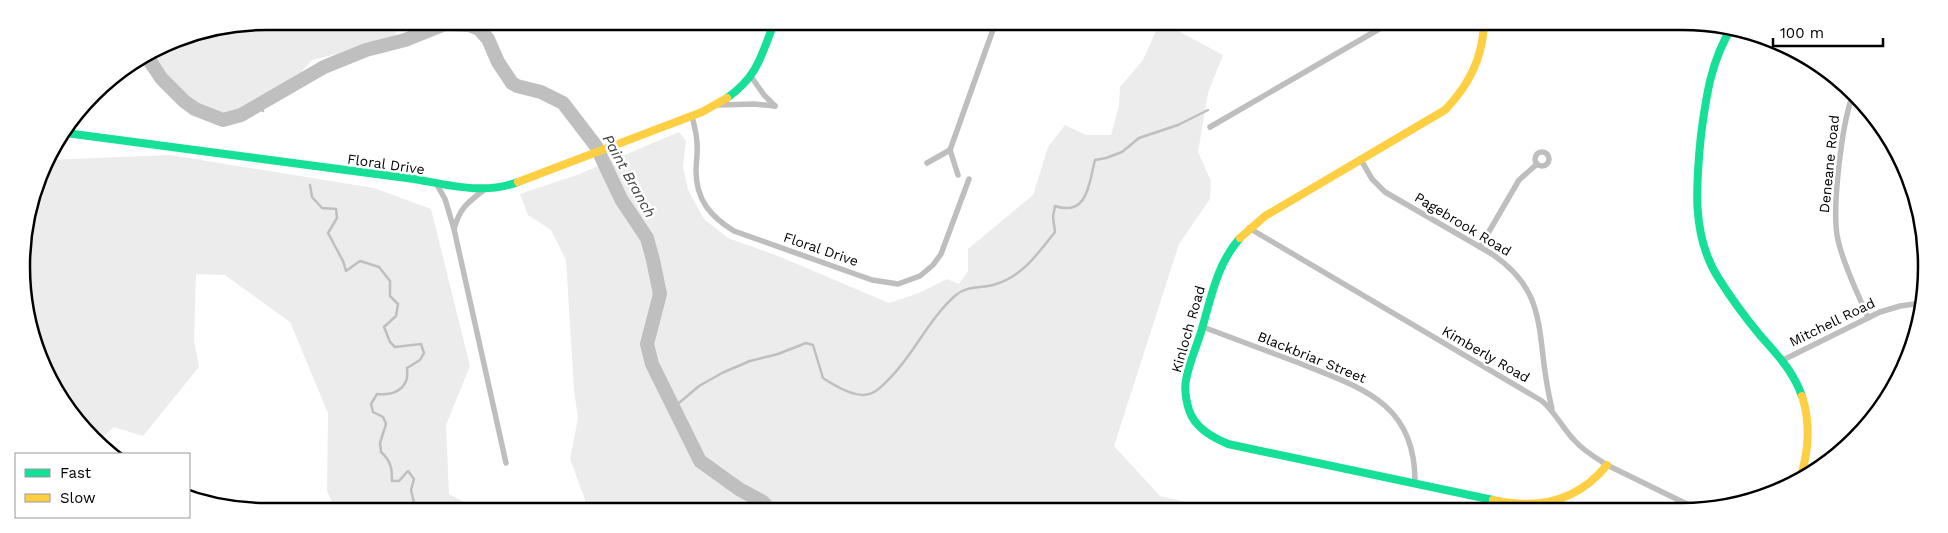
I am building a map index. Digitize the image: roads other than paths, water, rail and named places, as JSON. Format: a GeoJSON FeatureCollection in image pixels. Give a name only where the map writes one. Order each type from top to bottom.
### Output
{"type":"FeatureCollection","features":[{"type":"Feature","properties":{"kind":"street","name":"Floral Drive"},"geometry":{"type":"LineString","coordinates":[[71,134],[484,190],[507,186],[669,125],[727,100],[757,66],[771,30]]}},
{"type":"Feature","properties":{"kind":"street"},"geometry":{"type":"LineString","coordinates":[[958,175],[950,150],[993,30]]}},
{"type":"Feature","properties":{"kind":"street"},"geometry":{"type":"LineString","coordinates":[[1210,127],[1377,30]]}},
{"type":"Feature","properties":{"kind":"street","name":"Kinloch Road"},"geometry":{"type":"LineString","coordinates":[[1484,30],[1484,38],[1477,65],[1465,89],[1456,100],[1433,118],[1279,207],[1249,228],[1234,244],[1223,262],[1215,283],[1188,373],[1185,390],[1190,414],[1204,431],[1214,439],[1228,444],[1505,503]]}},
{"type":"Feature","properties":{"kind":"street"},"geometry":{"type":"LineString","coordinates":[[1728,35],[1718,52],[1706,102],[1696,178],[1698,223],[1708,256],[1719,279],[1760,335],[1783,360],[1802,398],[1808,420],[1808,448],[1802,469]]}},
{"type":"Feature","properties":{"kind":"street"},"geometry":{"type":"LineString","coordinates":[[719,104],[775,106],[764,95],[750,75]]}},
{"type":"Feature","properties":{"kind":"street","name":"Deneane Road"},"geometry":{"type":"LineString","coordinates":[[1850,101],[1843,140],[1836,226],[1845,262],[1868,318]]}},
{"type":"Feature","properties":{"kind":"street","name":"Floral Drive"},"geometry":{"type":"LineString","coordinates":[[692,116],[698,143],[696,174],[699,193],[704,205],[715,218],[734,231],[872,280],[898,284],[920,276],[933,265],[941,254],[969,179]]}},
{"type":"Feature","properties":{"kind":"street"},"geometry":{"type":"LineString","coordinates":[[927,163],[950,150]]}},
{"type":"Feature","properties":{"kind":"street","name":"Pagebrook Road"},"geometry":{"type":"LineString","coordinates":[[1361,160],[1372,179],[1385,192],[1504,262],[1523,283],[1531,296],[1540,324],[1552,409]]}},
{"type":"Feature","properties":{"kind":"street"},"geometry":{"type":"LineString","coordinates":[[1480,247],[1519,180],[1537,164]]}},
{"type":"Feature","properties":{"kind":"street"},"geometry":{"type":"LineString","coordinates":[[436,183],[446,198],[454,229],[506,463]]}},
{"type":"Feature","properties":{"kind":"street"},"geometry":{"type":"LineString","coordinates":[[454,229],[458,215],[463,208],[484,190]]}},
{"type":"Feature","properties":{"kind":"street","name":"Kimberly Road"},"geometry":{"type":"LineString","coordinates":[[1249,228],[1532,395],[1552,409],[1574,441],[1607,465],[1684,503]]}},
{"type":"Feature","properties":{"kind":"street","name":"Mitchell Road"},"geometry":{"type":"LineString","coordinates":[[1783,360],[1880,312],[1915,304]]}},
{"type":"Feature","properties":{"kind":"street","name":"Blackbriar Street"},"geometry":{"type":"LineString","coordinates":[[1203,327],[1346,382],[1370,394],[1393,412],[1407,434],[1413,453],[1414,483]]}},
{"type":"Feature","properties":{"kind":"street","name":"Kinloch Road"},"geometry":{"type":"LineString","coordinates":[[1546,503],[1582,490],[1595,480],[1607,465]]}},
{"type":"Feature","properties":{"kind":"waterway","name":"Paint Branch"},"geometry":{"type":"LineString","coordinates":[[150,61],[161,78],[184,101],[195,109],[223,120],[241,115],[324,67],[366,50],[405,40],[430,30]]}},
{"type":"Feature","properties":{"kind":"waterway","name":"Paint Branch"},"geometry":{"type":"LineString","coordinates":[[480,30],[488,39],[498,62],[512,83],[541,92],[563,103],[596,146],[621,199],[647,238],[653,260],[660,294],[647,344],[652,364],[700,461],[739,489],[764,503]]}},
{"type":"Feature","properties":{"kind":"waterway","name":"Paint Branch"},"geometry":{"type":"LineString","coordinates":[[258,105],[263,111]]}},
{"type":"Feature","properties":{"kind":"waterway"},"geometry":{"type":"LineString","coordinates":[[673,408],[699,386],[722,373],[750,361],[778,354],[806,343],[813,345],[823,378],[840,388],[860,395],[875,392],[899,368],[938,314],[956,295],[970,288],[991,285],[1006,280],[1022,270],[1036,256],[1055,232],[1053,217],[1055,206],[1074,207],[1085,196],[1095,160],[1122,152],[1139,138],[1178,125],[1208,110]]}},
{"type":"Feature","properties":{"kind":"waterway"},"geometry":{"type":"LineString","coordinates":[[310,185],[312,197],[322,208],[336,209],[337,218],[328,233],[343,261],[346,271],[360,261],[379,267],[390,281],[390,296],[398,304],[396,316],[384,327],[390,342],[395,347],[421,344],[424,353],[420,360],[407,368],[407,380],[398,391],[377,394],[371,404],[373,412],[383,417],[386,424],[380,443],[381,452],[387,458],[390,465],[392,481],[399,481],[408,471],[414,479],[411,490],[414,503]]}}]}
